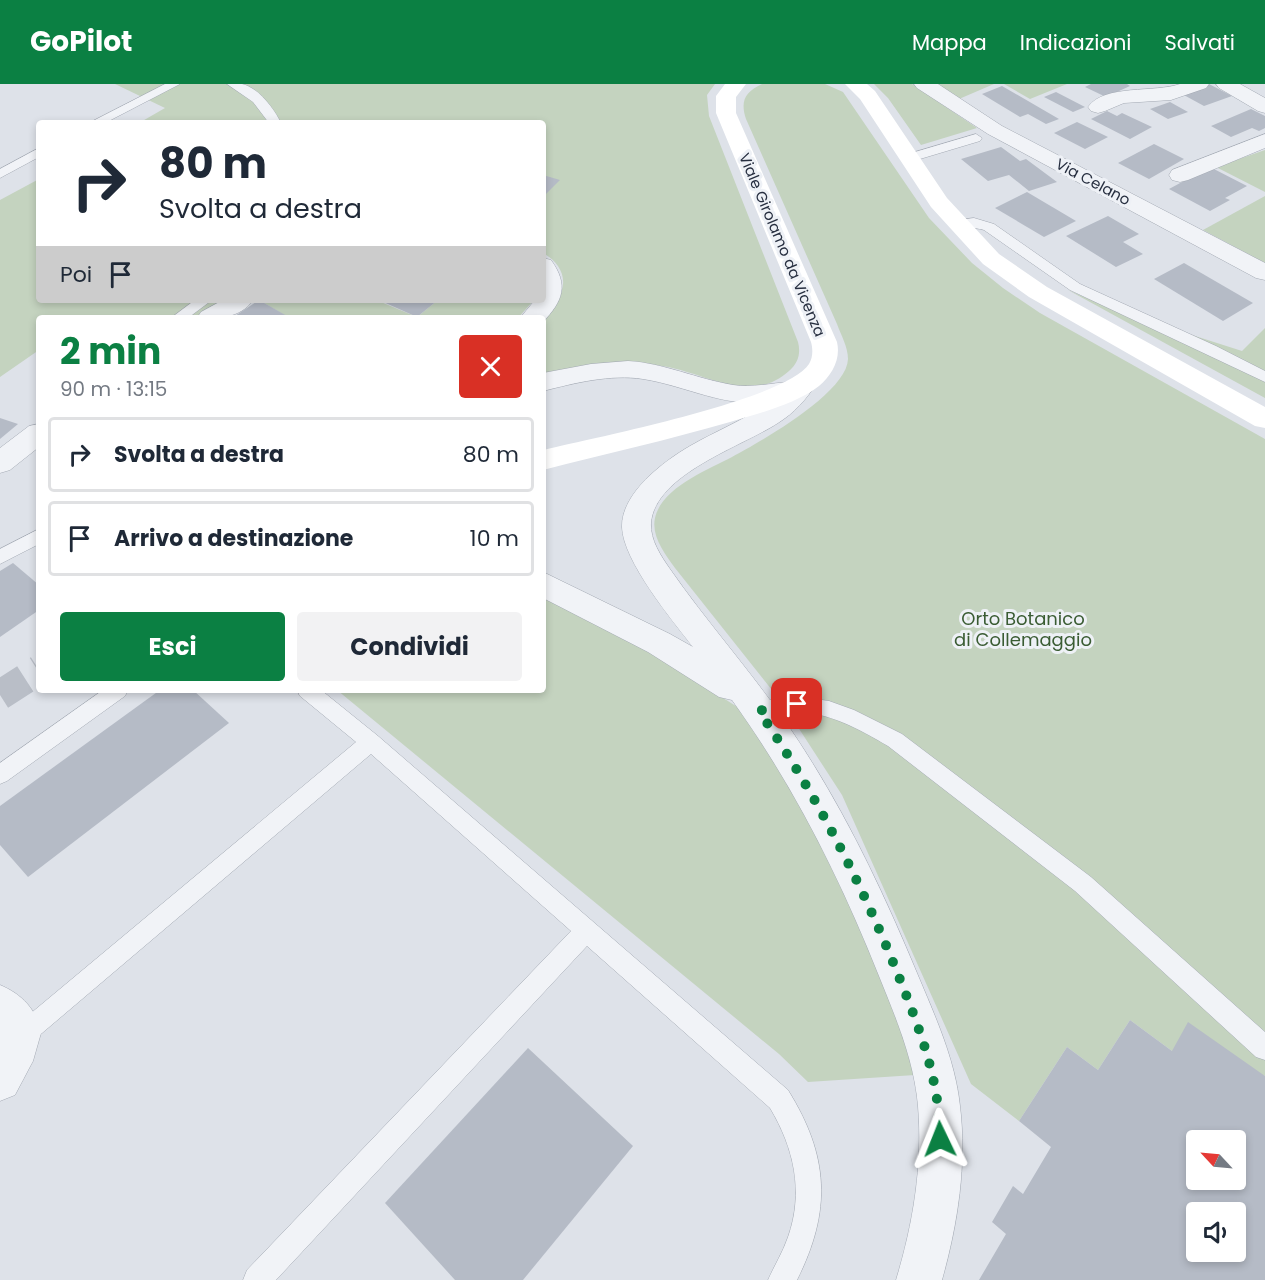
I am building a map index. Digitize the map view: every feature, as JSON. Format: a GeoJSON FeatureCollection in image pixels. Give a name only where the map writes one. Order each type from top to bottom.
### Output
{"type":"FeatureCollection","features":[{"type":"Feature","properties":{"kind":"main road"},"geometry":{"type":"LineString","coordinates":[[855,84],[868,95],[957,224],[991,259],[1029,286],[1265,419]]}},
{"type":"Feature","properties":{"kind":"main road","name":"Viale Girolamo da Vicenza"},"geometry":{"type":"LineString","coordinates":[[546,459],[701,421],[796,387],[823,364],[826,354],[825,346],[727,117],[725,99],[735,85]]}},
{"type":"Feature","properties":{"kind":"street","name":"Via Celano"},"geometry":{"type":"LineString","coordinates":[[924,84],[995,129],[1265,273]]}},
{"type":"Feature","properties":{"kind":"street"},"geometry":{"type":"LineString","coordinates":[[1098,107],[1120,98],[1171,94],[1198,84]]}},
{"type":"Feature","properties":{"kind":"street"},"geometry":{"type":"LineString","coordinates":[[1226,84],[1265,108]]}},
{"type":"Feature","properties":{"kind":"street"},"geometry":{"type":"LineString","coordinates":[[1180,175],[1265,140]]}},
{"type":"Feature","properties":{"kind":"street"},"geometry":{"type":"LineString","coordinates":[[546,270],[549,276],[550,293],[546,303]]}},
{"type":"Feature","properties":{"kind":"street"},"geometry":{"type":"LineString","coordinates":[[215,315],[236,303]]}},
{"type":"Feature","properties":{"kind":"street"},"geometry":{"type":"LineString","coordinates":[[536,315],[546,303]]}},
{"type":"Feature","properties":{"kind":"street"},"geometry":{"type":"LineString","coordinates":[[546,381],[585,374],[626,370],[666,375],[736,394],[762,394],[796,387]]}},
{"type":"Feature","properties":{"kind":"street"},"geometry":{"type":"LineString","coordinates":[[796,387],[780,408],[753,426],[678,466],[652,492],[638,516],[637,533],[648,559],[663,582],[756,707],[798,768],[848,862],[890,953],[916,1021],[932,1068],[939,1104],[939,1167],[932,1225],[919,1280]]}},
{"type":"Feature","properties":{"kind":"street"},"geometry":{"type":"LineString","coordinates":[[0,463],[36,436]]}},
{"type":"Feature","properties":{"kind":"street"},"geometry":{"type":"LineString","coordinates":[[583,604],[615,613],[643,611],[658,598],[663,582]]}},
{"type":"Feature","properties":{"kind":"street"},"geometry":{"type":"LineString","coordinates":[[546,586],[692,662],[756,707]]}},
{"type":"Feature","properties":{"kind":"street"},"geometry":{"type":"LineString","coordinates":[[0,1080],[10,1021]]}},
{"type":"Feature","properties":{"kind":"lane"},"geometry":{"type":"LineString","coordinates":[[101,120],[174,84]]}},
{"type":"Feature","properties":{"kind":"lane"},"geometry":{"type":"LineString","coordinates":[[233,84],[249,93],[274,120]]}},
{"type":"Feature","properties":{"kind":"lane"},"geometry":{"type":"LineString","coordinates":[[910,158],[976,138]]}},
{"type":"Feature","properties":{"kind":"lane"},"geometry":{"type":"LineString","coordinates":[[0,174],[36,154]]}},
{"type":"Feature","properties":{"kind":"lane"},"geometry":{"type":"LineString","coordinates":[[957,224],[974,222],[989,227],[1075,287],[1221,353],[1265,377]]}},
{"type":"Feature","properties":{"kind":"lane"},"geometry":{"type":"LineString","coordinates":[[183,315],[201,303]]}},
{"type":"Feature","properties":{"kind":"lane"},"geometry":{"type":"LineString","coordinates":[[0,557],[36,538]]}},
{"type":"Feature","properties":{"kind":"lane"},"geometry":{"type":"LineString","coordinates":[[0,775],[114,693]]}},
{"type":"Feature","properties":{"kind":"lane"},"geometry":{"type":"LineString","coordinates":[[311,693],[371,742],[779,1099],[801,1136],[809,1178],[808,1215],[798,1251],[782,1280]]}},
{"type":"Feature","properties":{"kind":"lane"},"geometry":{"type":"LineString","coordinates":[[756,707],[783,704],[813,706],[861,721],[895,740],[1083,884],[1265,1048]]}},
{"type":"Feature","properties":{"kind":"lane"},"geometry":{"type":"LineString","coordinates":[[10,1021],[371,742]]}},
{"type":"Feature","properties":{"kind":"lane"},"geometry":{"type":"LineString","coordinates":[[257,1280],[587,930]]}},
{"type":"Feature","properties":{"kind":"green space"},"geometry":{"type":"Polygon","coordinates":[[[115,84],[715,84],[707,95],[709,116],[798,342],[798,358],[789,371],[772,382],[755,386],[738,386],[684,371],[648,365],[546,375],[545,315],[561,293],[563,279],[559,267],[546,255],[546,120],[144,120],[165,108],[115,84]]]}},
{"type":"Feature","properties":{"kind":"green space","name":"Orto Botanico di Collemaggio"},"geometry":{"type":"Polygon","coordinates":[[[762,84],[825,84],[843,92],[929,218],[972,263],[1040,313],[1265,439],[1265,1076],[1172,1051],[1130,1020],[1098,1070],[1067,1047],[1019,1121],[971,1084],[842,795],[783,704],[675,568],[660,545],[655,531],[655,518],[659,507],[667,497],[687,481],[762,440],[800,415],[833,387],[844,372],[848,359],[846,346],[837,324],[746,119],[745,98],[751,90],[762,84]]]}},
{"type":"Feature","properties":{"kind":"green space"},"geometry":{"type":"Polygon","coordinates":[[[874,84],[912,84],[977,128],[921,145],[888,98],[874,84]]]}},
{"type":"Feature","properties":{"kind":"green space"},"geometry":{"type":"Polygon","coordinates":[[[937,84],[994,84],[959,99],[937,84]]]}},
{"type":"Feature","properties":{"kind":"green space"},"geometry":{"type":"Polygon","coordinates":[[[1004,84],[1067,84],[1030,99],[1004,84]]]}},
{"type":"Feature","properties":{"kind":"green space"},"geometry":{"type":"Polygon","coordinates":[[[1265,150],[1265,192],[1216,167],[1265,150]]]}},
{"type":"Feature","properties":{"kind":"green space"},"geometry":{"type":"Polygon","coordinates":[[[36,181],[36,303],[226,303],[204,315],[36,315],[36,352],[0,377],[0,200],[36,181]]]}},
{"type":"Feature","properties":{"kind":"green space"},"geometry":{"type":"Polygon","coordinates":[[[1265,196],[1265,263],[1203,230],[1265,196]]]}},
{"type":"Feature","properties":{"kind":"green space"},"geometry":{"type":"Polygon","coordinates":[[[1068,290],[1117,311],[1242,351],[1265,328],[1265,398],[1068,290]]]}},
{"type":"Feature","properties":{"kind":"green space"},"geometry":{"type":"Polygon","coordinates":[[[264,303],[383,303],[412,315],[284,315],[264,303]]]}},
{"type":"Feature","properties":{"kind":"green space"},"geometry":{"type":"Polygon","coordinates":[[[434,303],[531,303],[521,315],[419,315],[434,303]]]}},
{"type":"Feature","properties":{"kind":"green space"},"geometry":{"type":"Polygon","coordinates":[[[546,598],[654,654],[742,710],[799,800],[862,932],[902,1031],[915,1075],[808,1082],[779,1054],[341,693],[546,693],[546,598]]]}},
{"type":"Feature","properties":{"kind":"building"},"geometry":{"type":"Polygon","coordinates":[[[1091,84],[1127,84],[1130,86],[1106,97],[1085,87],[1091,84]]]}},
{"type":"Feature","properties":{"kind":"building"},"geometry":{"type":"Polygon","coordinates":[[[1209,84],[1232,96],[1204,106],[1182,94],[1209,84]]]}},
{"type":"Feature","properties":{"kind":"building"},"geometry":{"type":"Polygon","coordinates":[[[1002,86],[1059,119],[1046,124],[1028,114],[1020,117],[982,94],[1002,86]]]}},
{"type":"Feature","properties":{"kind":"building"},"geometry":{"type":"Polygon","coordinates":[[[1056,92],[1085,107],[1073,112],[1044,97],[1056,92]]]}},
{"type":"Feature","properties":{"kind":"building"},"geometry":{"type":"Polygon","coordinates":[[[1170,102],[1188,112],[1168,119],[1150,109],[1170,102]]]}},
{"type":"Feature","properties":{"kind":"building"},"geometry":{"type":"Polygon","coordinates":[[[1251,109],[1265,116],[1265,128],[1259,131],[1252,128],[1231,137],[1211,126],[1251,109]]]}},
{"type":"Feature","properties":{"kind":"building"},"geometry":{"type":"Polygon","coordinates":[[[1107,111],[1117,116],[1122,113],[1152,127],[1130,139],[1091,119],[1107,111]]]}},
{"type":"Feature","properties":{"kind":"building"},"geometry":{"type":"Polygon","coordinates":[[[1077,122],[1108,137],[1085,149],[1054,133],[1077,122]]]}},
{"type":"Feature","properties":{"kind":"building"},"geometry":{"type":"Polygon","coordinates":[[[1154,144],[1184,159],[1149,179],[1118,163],[1154,144]]]}},
{"type":"Feature","properties":{"kind":"building"},"geometry":{"type":"Polygon","coordinates":[[[1001,147],[1020,161],[1026,159],[1057,182],[1029,191],[1009,175],[988,181],[961,159],[1001,147]]]}},
{"type":"Feature","properties":{"kind":"building"},"geometry":{"type":"Polygon","coordinates":[[[1210,167],[1247,186],[1225,198],[1230,200],[1210,211],[1169,189],[1210,167]]]}},
{"type":"Feature","properties":{"kind":"building"},"geometry":{"type":"Polygon","coordinates":[[[546,176],[560,180],[546,194],[546,176]]]}},
{"type":"Feature","properties":{"kind":"building"},"geometry":{"type":"Polygon","coordinates":[[[1027,192],[1076,221],[1044,237],[995,208],[1027,192]]]}},
{"type":"Feature","properties":{"kind":"building"},"geometry":{"type":"Polygon","coordinates":[[[1108,216],[1139,234],[1123,242],[1143,254],[1116,267],[1066,236],[1108,216]]]}},
{"type":"Feature","properties":{"kind":"building"},"geometry":{"type":"Polygon","coordinates":[[[1184,263],[1253,303],[1223,321],[1154,279],[1184,263]]]}},
{"type":"Feature","properties":{"kind":"building"},"geometry":{"type":"Polygon","coordinates":[[[254,303],[264,303],[285,315],[236,315],[254,303]]]}},
{"type":"Feature","properties":{"kind":"building"},"geometry":{"type":"Polygon","coordinates":[[[386,303],[434,303],[419,315],[412,315],[386,303]]]}},
{"type":"Feature","properties":{"kind":"building"},"geometry":{"type":"Polygon","coordinates":[[[0,418],[18,424],[0,439],[0,418]]]}},
{"type":"Feature","properties":{"kind":"building"},"geometry":{"type":"Polygon","coordinates":[[[13,563],[36,582],[36,612],[0,637],[0,571],[13,563]]]}},
{"type":"Feature","properties":{"kind":"building"},"geometry":{"type":"Polygon","coordinates":[[[156,693],[196,693],[229,723],[28,877],[0,845],[0,806],[156,693]]]}},
{"type":"Feature","properties":{"kind":"building"},"geometry":{"type":"Polygon","coordinates":[[[1130,1020],[1172,1051],[1188,1022],[1265,1076],[1265,1280],[979,1280],[1006,1234],[992,1222],[1013,1186],[1023,1194],[1051,1147],[1019,1121],[1067,1047],[1098,1070],[1130,1020]]]}},
{"type":"Feature","properties":{"kind":"building"},"geometry":{"type":"Polygon","coordinates":[[[528,1048],[633,1146],[523,1280],[455,1280],[385,1203],[528,1048]]]}},
{"type":"Feature","properties":{"kind":"tunnel"},"geometry":{"type":"LineString","coordinates":[[0,695],[36,672]]}},
{"type":"Feature","properties":{"kind":"route"},"geometry":{"type":"LineString","coordinates":[[797,704],[770,706],[759,711],[798,768],[834,833],[890,953],[932,1068],[939,1104],[940,1139]]}}]}
